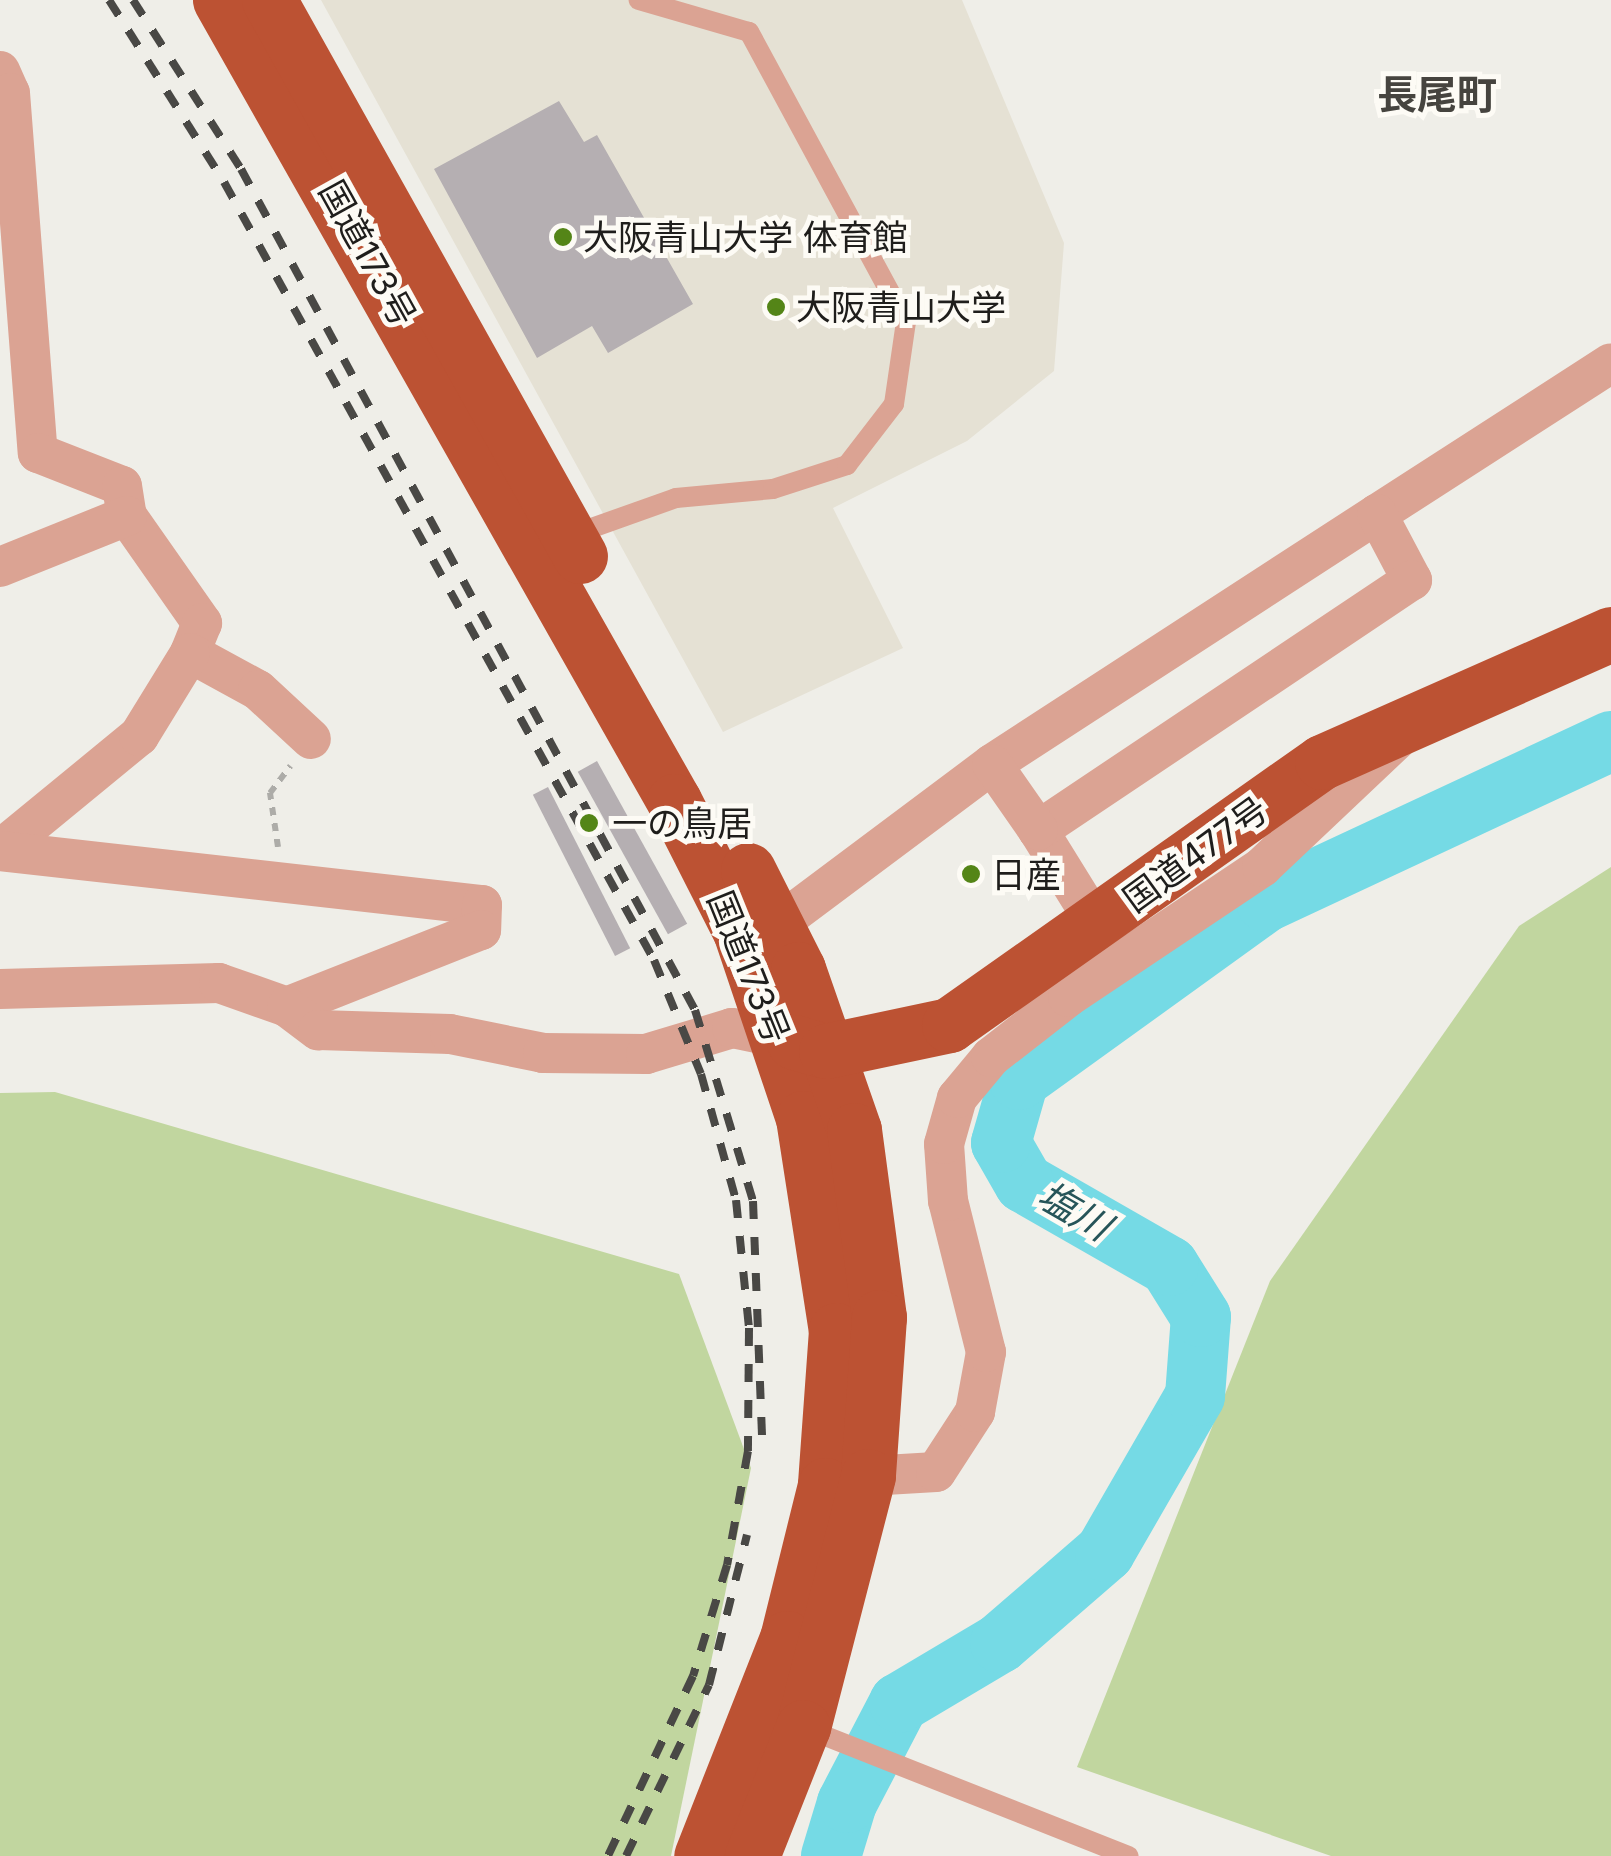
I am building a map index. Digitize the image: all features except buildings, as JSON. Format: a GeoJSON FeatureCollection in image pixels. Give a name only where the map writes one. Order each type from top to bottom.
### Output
{"type":"FeatureCollection","features":[{"type":"Feature","properties":{"kind":"highway","name":"国道173号"},"geometry":{"type":"LineString","coordinates":[[220,0],[674,801],[854,1130],[879,1317],[868,1476],[780,1719],[701,1856]]}},
{"type":"Feature","properties":{"kind":"highway","name":"国道173号"},"geometry":{"type":"LineString","coordinates":[[269,0],[570,536],[778,925],[804,1044],[836,1330],[825,1484],[752,1856]]}},
{"type":"Feature","properties":{"kind":"highway","name":"国道477号"},"geometry":{"type":"LineString","coordinates":[[804,1044],[949,1025],[1097,925],[1322,762],[1422,712],[1611,634]]}},
{"type":"Feature","properties":{"kind":"street"},"geometry":{"type":"LineString","coordinates":[[0,71],[10,94],[19,451],[122,486],[127,516],[202,622],[190,653],[139,736],[0,850]]}},
{"type":"Feature","properties":{"kind":"street"},"geometry":{"type":"LineString","coordinates":[[778,925],[992,764],[1611,364]]}},
{"type":"Feature","properties":{"kind":"street"},"geometry":{"type":"LineString","coordinates":[[1038,830],[1412,580],[1377,514]]}},
{"type":"Feature","properties":{"kind":"street"},"geometry":{"type":"LineString","coordinates":[[0,567],[127,516]]}},
{"type":"Feature","properties":{"kind":"street"},"geometry":{"type":"LineString","coordinates":[[190,653],[258,690],[311,739]]}},
{"type":"Feature","properties":{"kind":"street"},"geometry":{"type":"LineString","coordinates":[[868,1476],[936,1472],[974,1412],[986,1352],[948,1201],[944,1144],[957,1098],[991,1056],[1068,996],[1262,867],[1381,764],[1422,712]]}},
{"type":"Feature","properties":{"kind":"street"},"geometry":{"type":"LineString","coordinates":[[992,764],[1097,925]]}},
{"type":"Feature","properties":{"kind":"street"},"geometry":{"type":"LineString","coordinates":[[0,850],[283,878],[482,905],[481,930],[287,1006]]}},
{"type":"Feature","properties":{"kind":"street"},"geometry":{"type":"LineString","coordinates":[[0,989],[219,982],[287,1006],[318,1030],[450,1034],[543,1053],[646,1054],[732,1028],[804,1044]]}},
{"type":"Feature","properties":{"kind":"lane"},"geometry":{"type":"LineString","coordinates":[[570,536],[676,498],[773,488],[847,464],[894,404],[906,322],[749,32],[639,0]]}},
{"type":"Feature","properties":{"kind":"lane"},"geometry":{"type":"LineString","coordinates":[[780,1719],[1129,1856]]}},
{"type":"Feature","properties":{"kind":"path"},"geometry":{"type":"LineString","coordinates":[[270,793],[283,878]]}},
{"type":"Feature","properties":{"kind":"shaded area","name":"大阪青山大学"},"geometry":{"type":"Polygon","coordinates":[[[321,0],[962,0],[1064,243],[1054,371],[967,441],[833,508],[903,648],[723,732],[321,0]]]}},
{"type":"Feature","properties":{"kind":"green space"},"geometry":{"type":"Polygon","coordinates":[[[1611,867],[1611,1856],[1331,1856],[1077,1767],[1270,1281],[1519,926],[1611,867]]]}},
{"type":"Feature","properties":{"kind":"green space"},"geometry":{"type":"Polygon","coordinates":[[[55,1092],[679,1274],[751,1468],[671,1856],[0,1856],[0,1093],[55,1092]]]}},
{"type":"Feature","properties":{"kind":"waterway","name":"塩川"},"geometry":{"type":"LineString","coordinates":[[831,1856],[847,1803],[899,1703],[1000,1643],[1105,1552],[1195,1396],[1201,1317],[1169,1266],[1024,1183],[1001,1143],[1019,1080],[1266,902],[1611,741]]}},
{"type":"Feature","properties":{"kind":"railway"},"geometry":{"type":"LineString","coordinates":[[109,0],[224,182],[654,960],[701,1074],[736,1200],[749,1328],[748,1451],[727,1565],[693,1676],[608,1856]]}},
{"type":"Feature","properties":{"kind":"railway"},"geometry":{"type":"LineString","coordinates":[[133,0],[241,169],[695,1010],[753,1201],[762,1436]]}},
{"type":"Feature","properties":{"kind":"railway"},"geometry":{"type":"LineString","coordinates":[[626,1856],[709,1685],[747,1535]]}},
{"type":"Feature","properties":{"kind":"place","name":"大阪青山大学 体育館"},"geometry":{"type":"Point","coordinates":[563,237]}},
{"type":"Feature","properties":{"kind":"place","name":"大阪青山大学"},"geometry":{"type":"Point","coordinates":[776,307]}},
{"type":"Feature","properties":{"kind":"place","name":"一の鳥居"},"geometry":{"type":"Point","coordinates":[589,823]}},
{"type":"Feature","properties":{"kind":"place","name":"日産"},"geometry":{"type":"Point","coordinates":[971,874]}},
{"type":"Feature","properties":{"kind":"district","name":"長尾町"},"geometry":{"type":"Point","coordinates":[1437,95]}}]}
